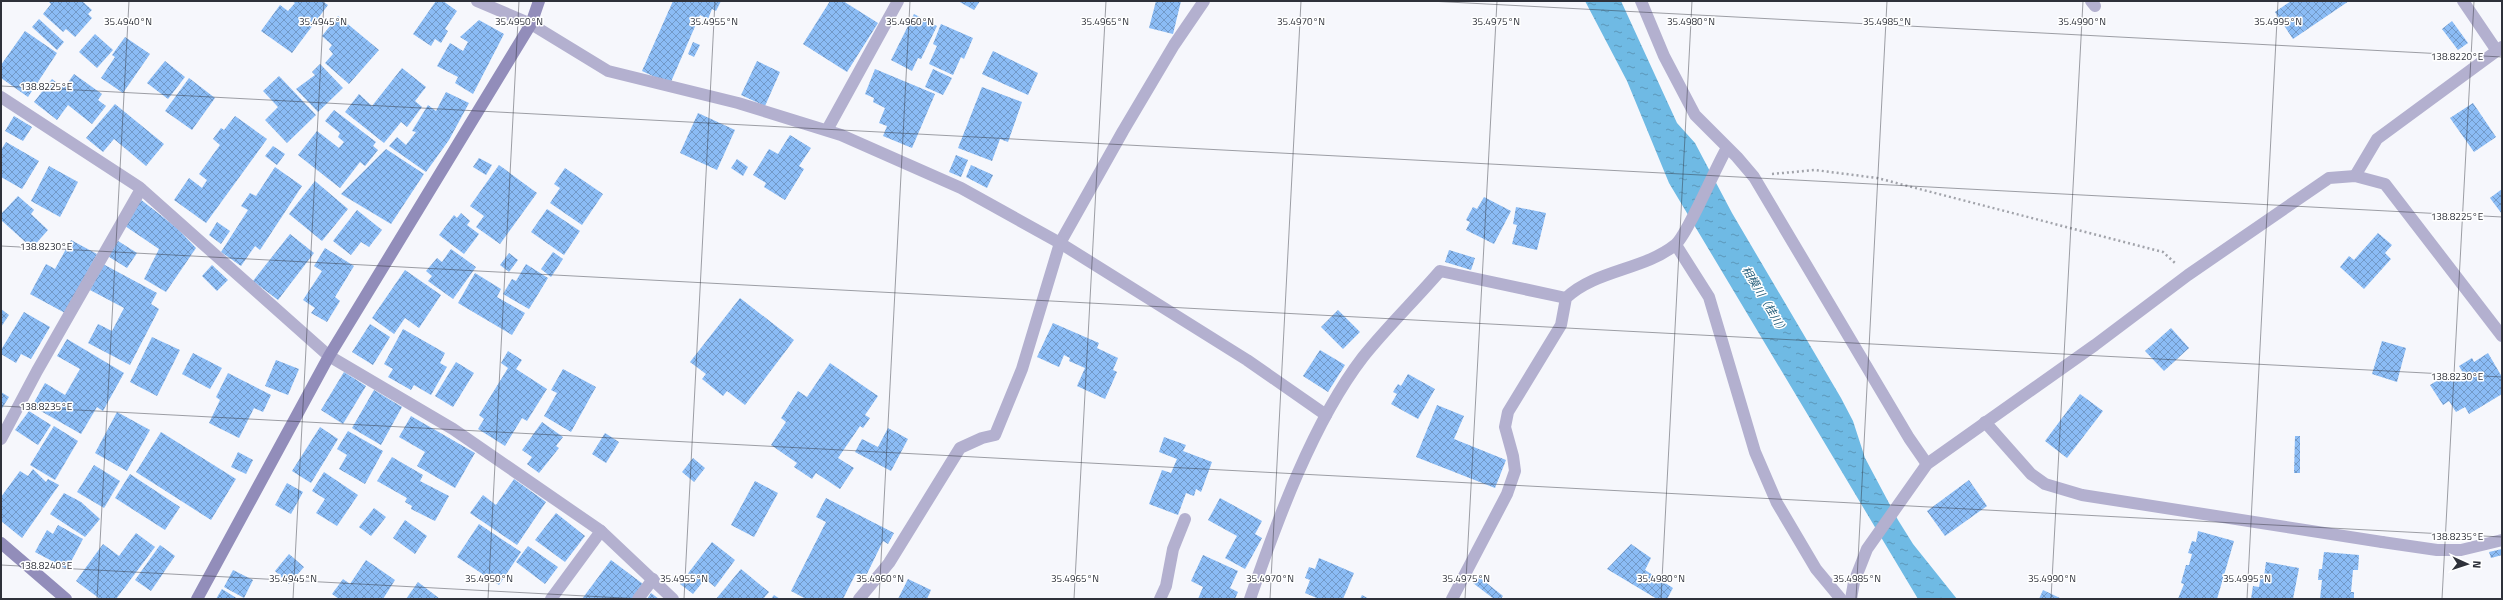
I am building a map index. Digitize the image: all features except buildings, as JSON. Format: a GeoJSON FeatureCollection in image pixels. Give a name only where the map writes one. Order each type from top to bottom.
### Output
{"type":"FeatureCollection","features":[{"type":"Feature","properties":{"kind":"street"},"geometry":{"type":"LineString","coordinates":[[477,1],[531,24],[608,71],[738,103],[826,130],[932,174],[1060,243],[1247,360],[1326,415]]}},
{"type":"Feature","properties":{"kind":"street"},"geometry":{"type":"LineString","coordinates":[[197,599],[328,356],[531,24],[539,1]]}},
{"type":"Feature","properties":{"kind":"street"},"geometry":{"type":"LineString","coordinates":[[826,130],[898,1]]}},
{"type":"Feature","properties":{"kind":"street"},"geometry":{"type":"LineString","coordinates":[[859,599],[889,563],[960,448],[982,438],[995,435],[1022,369],[1060,243],[1123,131],[1174,45],[1204,1]]}},
{"type":"Feature","properties":{"kind":"street"},"geometry":{"type":"LineString","coordinates":[[1641,1],[1664,56],[1695,115],[1754,177],[1909,438],[1927,464]]}},
{"type":"Feature","properties":{"kind":"street"},"geometry":{"type":"LineString","coordinates":[[2355,176],[2377,139],[2499,49],[2463,1]]}},
{"type":"Feature","properties":{"kind":"street"},"geometry":{"type":"LineString","coordinates":[[1,97],[141,189],[328,356],[453,429],[601,531],[673,599]]}},
{"type":"Feature","properties":{"kind":"street"},"geometry":{"type":"LineString","coordinates":[[1452,599],[1507,494],[1515,471],[1513,456],[1505,427],[1508,412],[1561,325],[1566,298],[1586,283],[1634,266],[1676,245],[1685,231],[1726,148]]}},
{"type":"Feature","properties":{"kind":"street"},"geometry":{"type":"LineString","coordinates":[[1851,599],[1854,582],[1867,549],[1908,493],[1927,464],[2095,345],[2188,275],[2329,178],[2355,176],[2385,184],[2502,336]]}},
{"type":"Feature","properties":{"kind":"street"},"geometry":{"type":"LineString","coordinates":[[1,439],[37,371],[141,189]]}},
{"type":"Feature","properties":{"kind":"street"},"geometry":{"type":"LineString","coordinates":[[1676,245],[1709,297],[1755,452],[1777,502],[1816,569],[1841,599]]}},
{"type":"Feature","properties":{"kind":"street"},"geometry":{"type":"LineString","coordinates":[[1250,599],[1272,537],[1326,415],[1363,357],[1440,271],[1566,298]]}},
{"type":"Feature","properties":{"kind":"street"},"geometry":{"type":"LineString","coordinates":[[1985,422],[2031,474],[2045,484],[2082,496],[2437,550],[2460,550],[2502,540]]}},
{"type":"Feature","properties":{"kind":"street"},"geometry":{"type":"LineString","coordinates":[[1160,599],[1166,586],[1173,549],[1185,519]]}},
{"type":"Feature","properties":{"kind":"street"},"geometry":{"type":"LineString","coordinates":[[551,599],[601,531]]}},
{"type":"Feature","properties":{"kind":"street"},"geometry":{"type":"LineString","coordinates":[[1,543],[66,599]]}},
{"type":"Feature","properties":{"kind":"street"},"geometry":{"type":"LineString","coordinates":[[638,599],[652,579]]}},
{"type":"Feature","properties":{"kind":"path"},"geometry":{"type":"LineString","coordinates":[[1754,177],[1815,170],[1876,178],[2163,252],[2188,275]]}},
{"type":"Feature","properties":{"kind":"water","name":"相模川（桂川）"},"geometry":{"type":"Polygon","coordinates":[[[1585,1],[1621,1],[1677,123],[1695,143],[1732,213],[1841,398],[1853,421],[1865,458],[1898,520],[1913,544],[1957,599],[1918,599],[1669,183],[1627,81],[1585,1]]]}}]}
